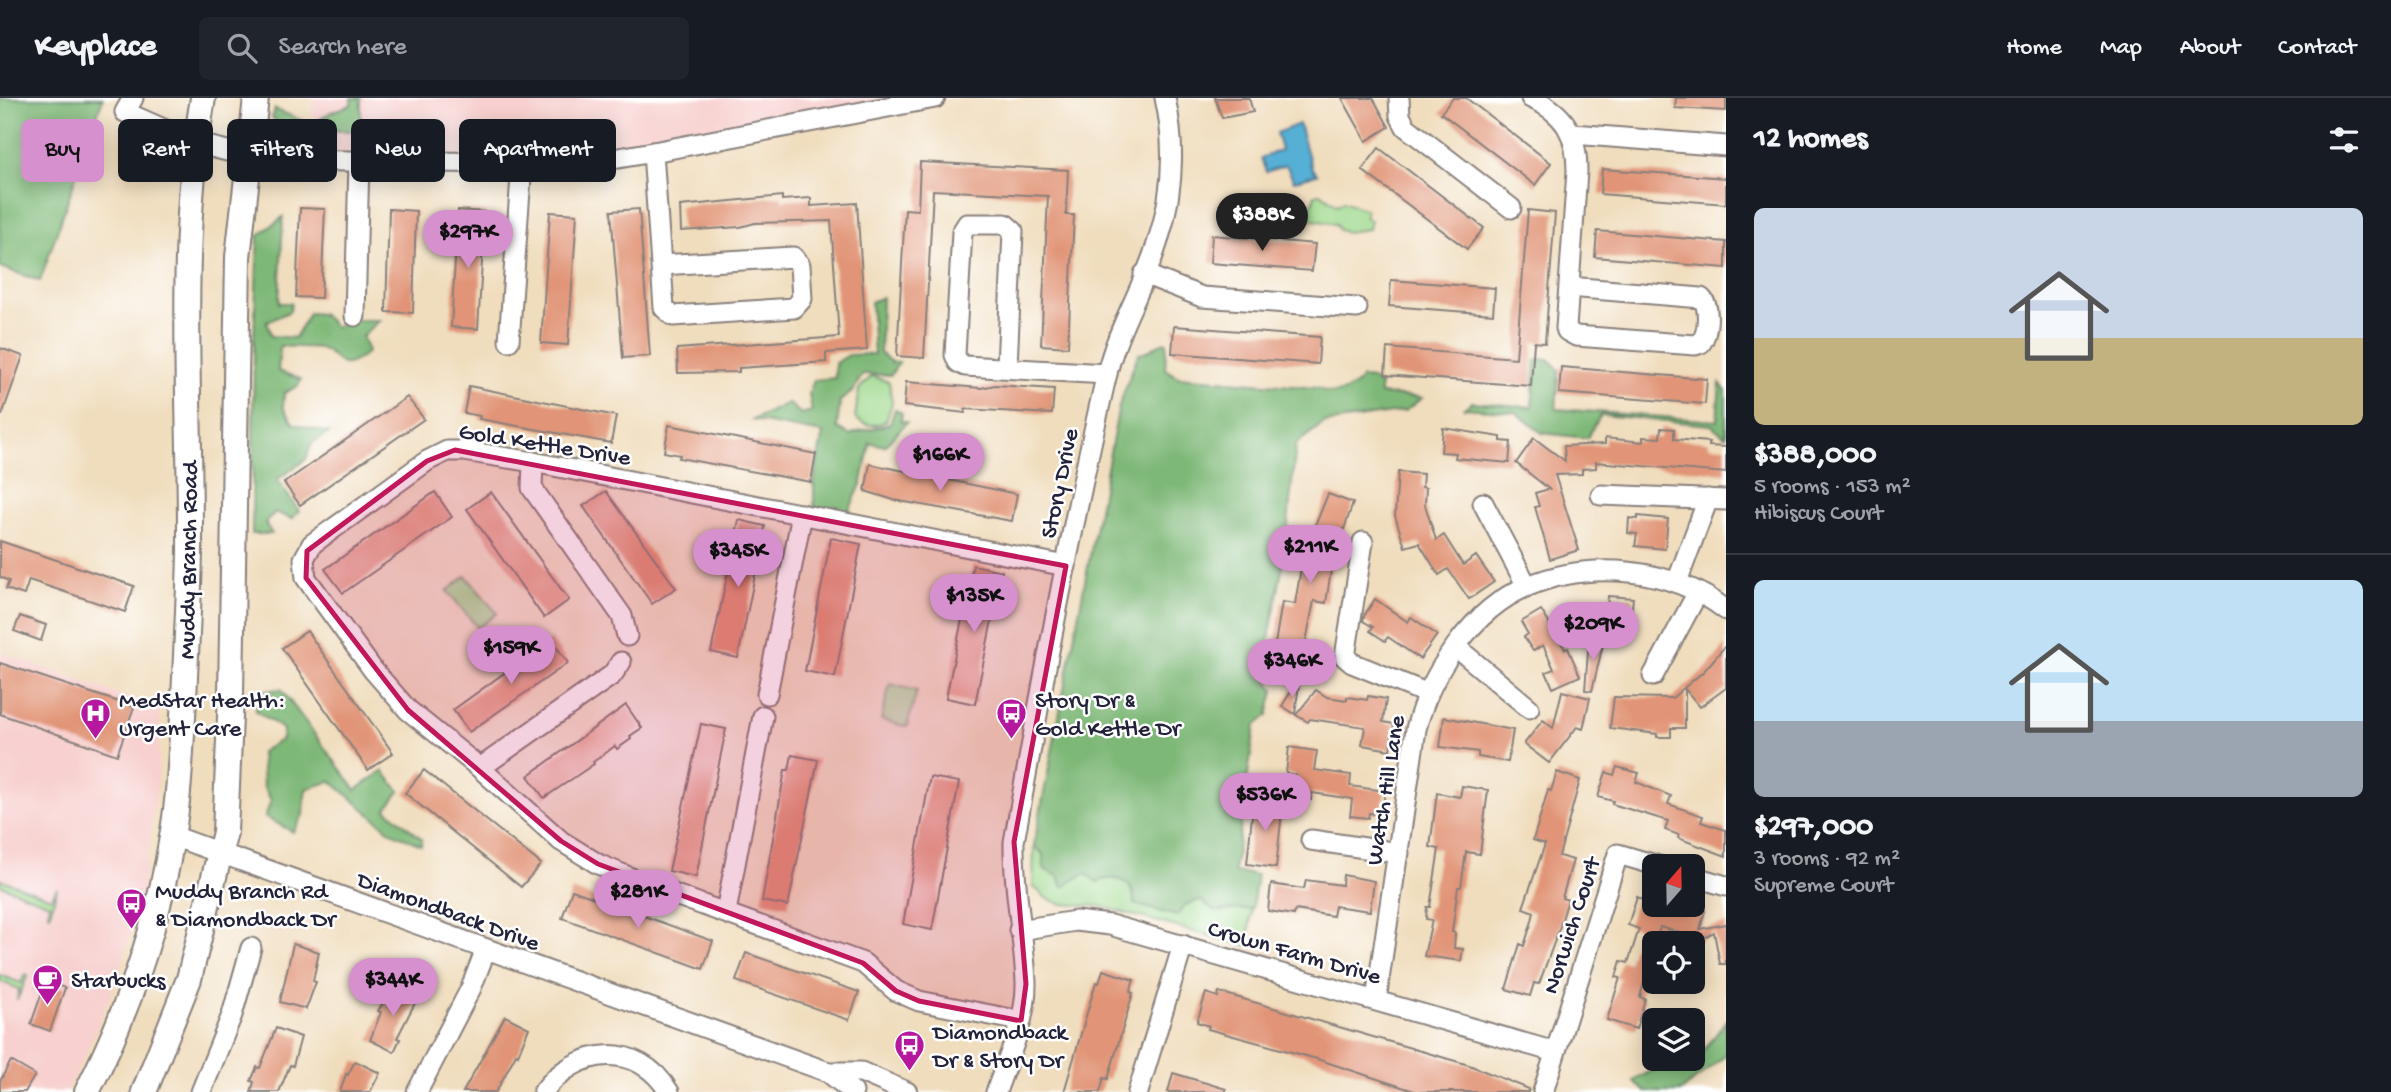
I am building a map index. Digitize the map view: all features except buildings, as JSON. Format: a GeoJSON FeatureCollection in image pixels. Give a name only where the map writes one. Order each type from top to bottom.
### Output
{"type":"FeatureCollection","features":[{"type":"Feature","properties":{"kind":"main road","name":"Muddy Branch Road"},"geometry":{"type":"LineString","coordinates":[[199,119],[203,98]]}},
{"type":"Feature","properties":{"kind":"main road","name":"Muddy Branch Road"},"geometry":{"type":"LineString","coordinates":[[253,119],[256,98]]}},
{"type":"Feature","properties":{"kind":"main road","name":"Muddy Branch Road"},"geometry":{"type":"LineString","coordinates":[[87,1092],[123,1011],[143,952],[164,882],[173,836],[181,760],[189,580],[187,279],[193,182]]}},
{"type":"Feature","properties":{"kind":"main road","name":"Muddy Branch Road"},"geometry":{"type":"LineString","coordinates":[[144,1092],[189,979],[221,853],[229,758],[238,257],[246,182]]}},
{"type":"Feature","properties":{"kind":"street"},"geometry":{"type":"LineString","coordinates":[[133,98],[125,113],[139,119]]}},
{"type":"Feature","properties":{"kind":"street"},"geometry":{"type":"LineString","coordinates":[[616,158],[935,98]]}},
{"type":"Feature","properties":{"kind":"street","name":"Story Drive"},"geometry":{"type":"LineString","coordinates":[[996,1092],[1021,1021],[1026,984],[1019,930],[1014,842],[1066,566],[1107,374],[1120,328],[1157,245],[1173,165],[1172,130],[1165,98]]}},
{"type":"Feature","properties":{"kind":"street"},"geometry":{"type":"LineString","coordinates":[[1399,98],[1400,117],[1406,127],[1511,208]]}},
{"type":"Feature","properties":{"kind":"street"},"geometry":{"type":"LineString","coordinates":[[1531,98],[1557,112],[1573,134],[1577,171],[1566,328],[1572,335],[1695,345],[1705,338],[1707,307],[1701,298],[1569,287]]}},
{"type":"Feature","properties":{"kind":"street"},"geometry":{"type":"LineString","coordinates":[[1573,134],[1726,146]]}},
{"type":"Feature","properties":{"kind":"street"},"geometry":{"type":"LineString","coordinates":[[653,152],[660,265],[664,308],[673,316],[794,308],[802,299],[800,265],[793,257],[660,265]]}},
{"type":"Feature","properties":{"kind":"street"},"geometry":{"type":"LineString","coordinates":[[355,316],[358,182]]}},
{"type":"Feature","properties":{"kind":"street"},"geometry":{"type":"LineString","coordinates":[[509,341],[521,182]]}},
{"type":"Feature","properties":{"kind":"street"},"geometry":{"type":"LineString","coordinates":[[1007,368],[1013,231],[1004,225],[967,224],[962,232],[956,359],[965,366],[1107,374]]}},
{"type":"Feature","properties":{"kind":"street"},"geometry":{"type":"LineString","coordinates":[[1144,274],[1202,297],[1357,308]]}},
{"type":"Feature","properties":{"kind":"street","name":"Gold Kettle Drive"},"geometry":{"type":"LineString","coordinates":[[1021,1021],[919,1001],[896,991],[863,963],[598,864],[561,841],[480,768],[408,710],[373,670],[306,578],[304,559],[312,544],[427,461],[447,451],[464,451],[533,462],[1066,566]]}},
{"type":"Feature","properties":{"kind":"street"},"geometry":{"type":"LineString","coordinates":[[533,462],[532,488],[621,616],[626,636]]}},
{"type":"Feature","properties":{"kind":"street"},"geometry":{"type":"LineString","coordinates":[[1601,495],[1717,500],[1677,582]]}},
{"type":"Feature","properties":{"kind":"street"},"geometry":{"type":"LineString","coordinates":[[1483,503],[1527,586]]}},
{"type":"Feature","properties":{"kind":"street"},"geometry":{"type":"LineString","coordinates":[[767,694],[802,514]]}},
{"type":"Feature","properties":{"kind":"street"},"geometry":{"type":"LineString","coordinates":[[1363,542],[1345,657],[1352,663],[1426,694]]}},
{"type":"Feature","properties":{"kind":"street","name":"Watch Hill Lane"},"geometry":{"type":"LineString","coordinates":[[1376,1000],[1416,729],[1426,694],[1456,647],[1482,618],[1527,586],[1566,575],[1606,570],[1644,574],[1677,582],[1726,610]]}},
{"type":"Feature","properties":{"kind":"street"},"geometry":{"type":"LineString","coordinates":[[1653,676],[1698,592]]}},
{"type":"Feature","properties":{"kind":"street"},"geometry":{"type":"LineString","coordinates":[[1456,647],[1530,708]]}},
{"type":"Feature","properties":{"kind":"street"},"geometry":{"type":"LineString","coordinates":[[480,768],[612,675],[621,662]]}},
{"type":"Feature","properties":{"kind":"street"},"geometry":{"type":"LineString","coordinates":[[726,912],[763,716]]}},
{"type":"Feature","properties":{"kind":"street","name":"Diamondback Drive"},"geometry":{"type":"LineString","coordinates":[[173,836],[828,1072],[853,1092]]}},
{"type":"Feature","properties":{"kind":"street"},"geometry":{"type":"LineString","coordinates":[[1311,840],[1399,853]]}},
{"type":"Feature","properties":{"kind":"street","name":"Norwich Court"},"geometry":{"type":"LineString","coordinates":[[1555,1052],[1618,854],[1642,861]]}},
{"type":"Feature","properties":{"kind":"street"},"geometry":{"type":"LineString","coordinates":[[1705,880],[1726,886]]}},
{"type":"Feature","properties":{"kind":"street","name":"Crown Farm Drive"},"geometry":{"type":"LineString","coordinates":[[1019,930],[1087,921],[1184,945],[1555,1052]]}},
{"type":"Feature","properties":{"kind":"street"},"geometry":{"type":"LineString","coordinates":[[1138,1092],[1184,945]]}},
{"type":"Feature","properties":{"kind":"street"},"geometry":{"type":"LineString","coordinates":[[201,1092],[232,1015],[251,948]]}},
{"type":"Feature","properties":{"kind":"street"},"geometry":{"type":"LineString","coordinates":[[417,1092],[471,988],[486,949]]}},
{"type":"Feature","properties":{"kind":"street"},"geometry":{"type":"LineString","coordinates":[[1543,1092],[1555,1052]]}},
{"type":"Feature","properties":{"kind":"street"},"geometry":{"type":"LineString","coordinates":[[542,1092],[554,1077],[570,1065],[606,1055],[639,1063],[656,1074],[669,1092]]}},
{"type":"Feature","properties":{"kind":"street","name":"Diamondback Drive"},"geometry":{"type":"LineString","coordinates":[[828,1072],[861,1072],[907,1092]]}},
{"type":"Feature","properties":{"kind":"highlighted area"},"geometry":{"type":"Polygon","coordinates":[[[455,450],[1066,566],[1014,842],[1026,984],[1021,1021],[919,1001],[896,991],[863,963],[598,864],[561,841],[408,710],[306,578],[307,551],[427,461],[455,450]]]}},
{"type":"Feature","properties":{"kind":"shaded area"},"geometry":{"type":"Polygon","coordinates":[[[313,98],[882,98],[884,106],[616,154],[616,119],[459,119],[459,157],[445,157],[445,119],[351,119],[351,157],[337,157],[337,119],[313,119],[313,98]]]}},
{"type":"Feature","properties":{"kind":"shaded area"},"geometry":{"type":"Polygon","coordinates":[[[0,652],[160,709],[158,781],[141,900],[117,979],[84,1058],[66,1092],[0,1092],[0,652]]]}},
{"type":"Feature","properties":{"kind":"green space"},"geometry":{"type":"Polygon","coordinates":[[[0,98],[103,98],[96,119],[21,119],[21,182],[74,182],[40,281],[0,267],[0,98]]]}},
{"type":"Feature","properties":{"kind":"green space"},"geometry":{"type":"Polygon","coordinates":[[[351,98],[361,98],[361,119],[351,119],[351,131],[337,131],[337,119],[321,119],[331,112],[351,105],[351,98]]]}},
{"type":"Feature","properties":{"kind":"green space"},"geometry":{"type":"Polygon","coordinates":[[[275,109],[298,119],[274,119],[272,117],[275,109]]]}},
{"type":"Feature","properties":{"kind":"green space"},"geometry":{"type":"Polygon","coordinates":[[[1321,193],[1337,205],[1344,201],[1366,210],[1366,218],[1371,221],[1368,229],[1346,232],[1339,230],[1336,224],[1302,218],[1303,212],[1314,202],[1314,196],[1321,193]]]}},
{"type":"Feature","properties":{"kind":"green space"},"geometry":{"type":"Polygon","coordinates":[[[283,217],[279,303],[291,303],[290,311],[267,322],[271,336],[295,338],[309,313],[322,314],[335,327],[349,320],[380,320],[362,336],[368,352],[350,363],[341,363],[320,348],[280,346],[278,371],[301,379],[298,386],[284,393],[283,407],[294,424],[329,433],[312,443],[306,459],[277,480],[299,511],[292,519],[275,512],[265,523],[272,534],[252,534],[258,236],[283,217]]]}},
{"type":"Feature","properties":{"kind":"green space"},"geometry":{"type":"Polygon","coordinates":[[[882,297],[880,353],[891,362],[899,362],[891,375],[863,374],[852,392],[840,401],[837,428],[850,435],[885,425],[890,423],[895,409],[902,413],[901,421],[907,422],[885,446],[870,443],[862,482],[848,513],[814,507],[814,480],[823,433],[752,420],[788,403],[801,414],[812,411],[809,394],[814,380],[835,378],[835,363],[849,355],[874,354],[871,302],[882,297]]]}},
{"type":"Feature","properties":{"kind":"green space"},"geometry":{"type":"Polygon","coordinates":[[[1167,342],[1165,369],[1178,377],[1318,388],[1336,393],[1353,387],[1362,378],[1372,379],[1380,385],[1380,394],[1422,398],[1405,411],[1324,423],[1296,444],[1285,554],[1263,670],[1274,691],[1268,715],[1255,726],[1234,872],[1257,875],[1252,909],[1215,911],[1200,900],[1185,905],[1177,916],[1134,904],[1128,885],[1118,879],[1097,882],[1085,873],[1063,887],[1058,876],[1044,869],[1043,854],[1034,845],[1119,406],[1138,354],[1167,342]]]}},
{"type":"Feature","properties":{"kind":"green space"},"geometry":{"type":"Polygon","coordinates":[[[1549,359],[1559,370],[1556,409],[1717,421],[1720,383],[1726,391],[1726,437],[1711,425],[1601,415],[1587,438],[1542,433],[1515,412],[1464,408],[1472,402],[1532,407],[1536,360],[1549,359]]]}},
{"type":"Feature","properties":{"kind":"green space"},"geometry":{"type":"Polygon","coordinates":[[[872,376],[889,382],[892,403],[886,421],[870,425],[855,418],[859,389],[872,376]]]}},
{"type":"Feature","properties":{"kind":"green space"},"geometry":{"type":"Polygon","coordinates":[[[466,576],[497,613],[478,628],[447,591],[466,576]]]}},
{"type":"Feature","properties":{"kind":"green space"},"geometry":{"type":"Polygon","coordinates":[[[890,684],[917,691],[907,727],[881,720],[890,684]]]}},
{"type":"Feature","properties":{"kind":"green space"},"geometry":{"type":"Polygon","coordinates":[[[281,689],[356,790],[383,771],[400,791],[386,809],[422,839],[421,845],[391,832],[331,781],[306,789],[303,815],[293,832],[265,817],[271,800],[263,786],[261,752],[282,739],[283,729],[256,711],[256,692],[281,689]]]}},
{"type":"Feature","properties":{"kind":"green space"},"geometry":{"type":"Polygon","coordinates":[[[1034,845],[1065,865],[1126,881],[1140,893],[1160,900],[1181,903],[1200,900],[1215,911],[1252,909],[1247,946],[1100,906],[1060,904],[1046,898],[1033,886],[1034,845]]]}},
{"type":"Feature","properties":{"kind":"green space"},"geometry":{"type":"Polygon","coordinates":[[[0,879],[51,898],[57,888],[50,914],[50,904],[0,885],[0,879]]]}},
{"type":"Feature","properties":{"kind":"green space"},"geometry":{"type":"Polygon","coordinates":[[[25,974],[28,975],[17,1000],[19,989],[0,981],[0,975],[21,983],[25,974]]]}},
{"type":"Feature","properties":{"kind":"green space"},"geometry":{"type":"Polygon","coordinates":[[[1726,1021],[1726,1055],[1680,1092],[1645,1092],[1634,1081],[1653,1071],[1705,1071],[1705,1049],[1726,1021]]]}},
{"type":"Feature","properties":{"kind":"water"},"geometry":{"type":"Polygon","coordinates":[[[1299,124],[1312,169],[1317,174],[1294,181],[1286,165],[1266,172],[1261,158],[1281,150],[1276,133],[1299,124]]]}},
{"type":"Feature","properties":{"kind":"place","name":"MedStar Health: Urgent Care"},"geometry":{"type":"Point","coordinates":[96,740]}},
{"type":"Feature","properties":{"kind":"place","name":"Story Dr & Gold Kettle Dr"},"geometry":{"type":"Point","coordinates":[1012,740]}},
{"type":"Feature","properties":{"kind":"place","name":"Muddy Branch Rd & Diamondback Dr"},"geometry":{"type":"Point","coordinates":[132,931]}},
{"type":"Feature","properties":{"kind":"place","name":"Starbucks"},"geometry":{"type":"Point","coordinates":[48,1006]}},
{"type":"Feature","properties":{"kind":"place","name":"Diamondback Dr & Story Dr"},"geometry":{"type":"Point","coordinates":[910,1072]}}]}
